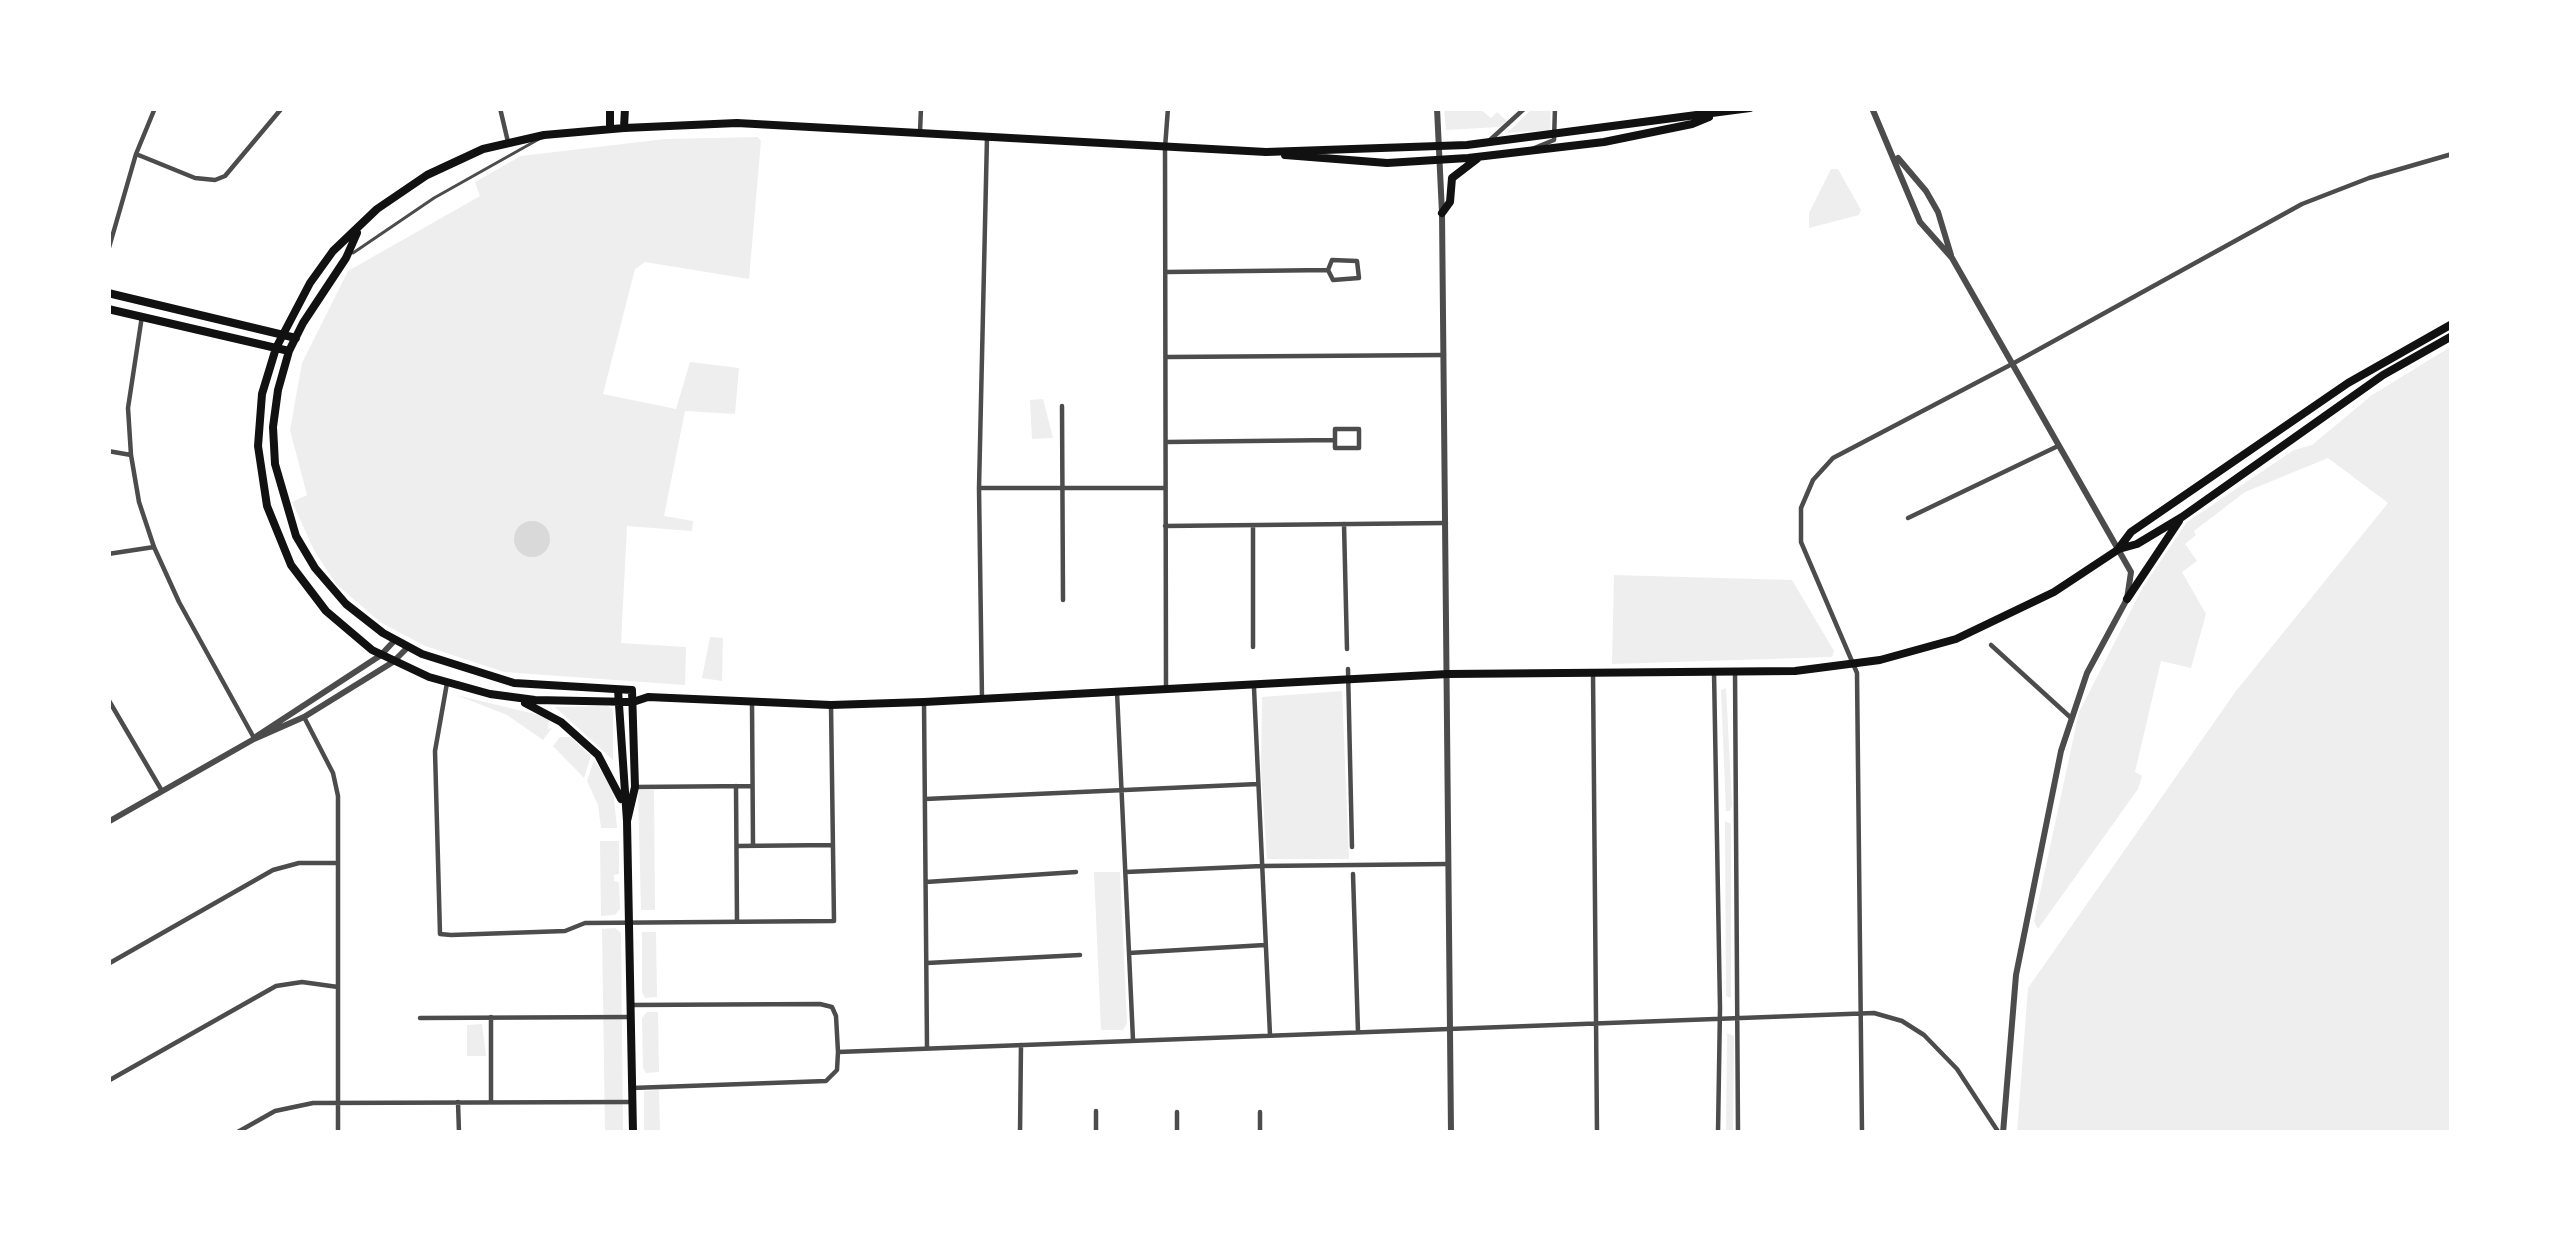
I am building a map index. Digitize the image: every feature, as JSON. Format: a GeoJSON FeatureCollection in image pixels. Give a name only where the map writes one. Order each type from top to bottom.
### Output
{"type":"FeatureCollection","features":[{"type":"Feature","properties":{"kind":"main road"},"geometry":{"type":"LineString","coordinates":[[610,108],[610,129]]}},
{"type":"Feature","properties":{"kind":"main road"},"geometry":{"type":"LineString","coordinates":[[624,128],[625,108]]}},
{"type":"Feature","properties":{"kind":"main road"},"geometry":{"type":"LineString","coordinates":[[648,697],[633,702],[512,698],[447,683],[393,662],[343,628],[315,599],[291,565],[273,526],[261,476],[258,436],[262,394],[276,348],[333,250],[377,209],[428,175],[508,142],[544,135],[737,122],[1265,152],[1487,143],[1750,108]]}},
{"type":"Feature","properties":{"kind":"main road"},"geometry":{"type":"LineString","coordinates":[[1265,152],[1334,162],[1479,157],[1649,133],[1712,115]]}},
{"type":"Feature","properties":{"kind":"main road"},"geometry":{"type":"LineString","coordinates":[[1442,213],[1450,202],[1452,178],[1479,157]]}},
{"type":"Feature","properties":{"kind":"main road"},"geometry":{"type":"LineString","coordinates":[[359,227],[346,258],[323,287],[289,351],[276,399],[276,474],[305,553],[332,590],[367,622],[408,647],[498,680],[632,690],[648,697],[831,705],[1253,684],[1348,674],[1795,670],[1855,664],[1930,647],[1982,628],[2054,592],[2119,549],[2137,544],[2182,517],[2371,383],[2452,336]]}},
{"type":"Feature","properties":{"kind":"main road"},"geometry":{"type":"LineString","coordinates":[[108,293],[296,338]]}},
{"type":"Feature","properties":{"kind":"main road"},"geometry":{"type":"LineString","coordinates":[[108,309],[289,351]]}},
{"type":"Feature","properties":{"kind":"main road"},"geometry":{"type":"LineString","coordinates":[[2119,549],[2131,532],[2348,382],[2452,324]]}},
{"type":"Feature","properties":{"kind":"main road"},"geometry":{"type":"LineString","coordinates":[[2127,599],[2182,517]]}},
{"type":"Feature","properties":{"kind":"main road"},"geometry":{"type":"LineString","coordinates":[[619,690],[627,821],[633,1133]]}},
{"type":"Feature","properties":{"kind":"main road"},"geometry":{"type":"LineString","coordinates":[[627,821],[635,787],[632,690]]}},
{"type":"Feature","properties":{"kind":"main road"},"geometry":{"type":"LineString","coordinates":[[512,698],[562,722],[598,755],[615,782],[627,821]]}},
{"type":"Feature","properties":{"kind":"street"},"geometry":{"type":"LineString","coordinates":[[108,251],[136,154],[155,108]]}},
{"type":"Feature","properties":{"kind":"street"},"geometry":{"type":"LineString","coordinates":[[136,154],[195,178],[215,180],[225,176],[282,108]]}},
{"type":"Feature","properties":{"kind":"street"},"geometry":{"type":"LineString","coordinates":[[500,108],[508,142]]}},
{"type":"Feature","properties":{"kind":"street"},"geometry":{"type":"LineString","coordinates":[[920,132],[921,108]]}},
{"type":"Feature","properties":{"kind":"street"},"geometry":{"type":"LineString","coordinates":[[1166,689],[1168,108]]}},
{"type":"Feature","properties":{"kind":"street"},"geometry":{"type":"LineString","coordinates":[[1437,108],[1451,864],[1451,1133]]}},
{"type":"Feature","properties":{"kind":"street"},"geometry":{"type":"LineString","coordinates":[[1487,143],[1525,108]]}},
{"type":"Feature","properties":{"kind":"street"},"geometry":{"type":"LineString","coordinates":[[1528,152],[1554,140],[1555,108]]}},
{"type":"Feature","properties":{"kind":"street"},"geometry":{"type":"LineString","coordinates":[[1872,108],[1919,222],[1952,259],[2131,572],[2127,599],[2092,662],[2070,717],[2016,976],[2001,1133]]}},
{"type":"Feature","properties":{"kind":"street"},"geometry":{"type":"LineString","coordinates":[[982,699],[979,488],[987,137]]}},
{"type":"Feature","properties":{"kind":"street"},"geometry":{"type":"LineString","coordinates":[[1894,154],[1938,212],[1952,259]]}},
{"type":"Feature","properties":{"kind":"street"},"geometry":{"type":"LineString","coordinates":[[1862,1133],[1855,664],[1804,553],[1800,519],[1808,489],[1833,458],[2302,204],[2368,178],[2452,154]]}},
{"type":"Feature","properties":{"kind":"street"},"geometry":{"type":"LineString","coordinates":[[1332,260],[1359,264],[1357,280],[1333,280],[1328,270],[1332,260]]}},
{"type":"Feature","properties":{"kind":"street"},"geometry":{"type":"LineString","coordinates":[[1165,272],[1328,270]]}},
{"type":"Feature","properties":{"kind":"street"},"geometry":{"type":"LineString","coordinates":[[142,316],[130,384],[130,455],[154,547],[254,739]]}},
{"type":"Feature","properties":{"kind":"street"},"geometry":{"type":"LineString","coordinates":[[1165,358],[1444,355]]}},
{"type":"Feature","properties":{"kind":"street"},"geometry":{"type":"LineString","coordinates":[[1062,406],[1063,600]]}},
{"type":"Feature","properties":{"kind":"street"},"geometry":{"type":"LineString","coordinates":[[1335,429],[1359,429],[1359,448],[1335,448],[1335,440],[1335,429]]}},
{"type":"Feature","properties":{"kind":"street"},"geometry":{"type":"LineString","coordinates":[[1165,442],[1335,440]]}},
{"type":"Feature","properties":{"kind":"street"},"geometry":{"type":"LineString","coordinates":[[1907,518],[2058,446]]}},
{"type":"Feature","properties":{"kind":"street"},"geometry":{"type":"LineString","coordinates":[[108,451],[130,455]]}},
{"type":"Feature","properties":{"kind":"street"},"geometry":{"type":"LineString","coordinates":[[979,488],[1166,488]]}},
{"type":"Feature","properties":{"kind":"street"},"geometry":{"type":"LineString","coordinates":[[1166,526],[1446,523]]}},
{"type":"Feature","properties":{"kind":"street"},"geometry":{"type":"LineString","coordinates":[[1344,524],[1347,649]]}},
{"type":"Feature","properties":{"kind":"street"},"geometry":{"type":"LineString","coordinates":[[1253,526],[1253,647]]}},
{"type":"Feature","properties":{"kind":"street"},"geometry":{"type":"LineString","coordinates":[[108,554],[154,547]]}},
{"type":"Feature","properties":{"kind":"street"},"geometry":{"type":"LineString","coordinates":[[254,739],[381,655],[395,640]]}},
{"type":"Feature","properties":{"kind":"street"},"geometry":{"type":"LineString","coordinates":[[1990,645],[2070,717]]}},
{"type":"Feature","properties":{"kind":"street"},"geometry":{"type":"LineString","coordinates":[[108,822],[254,739],[304,717],[393,662],[408,647]]}},
{"type":"Feature","properties":{"kind":"street"},"geometry":{"type":"LineString","coordinates":[[1714,670],[1718,1133]]}},
{"type":"Feature","properties":{"kind":"street"},"geometry":{"type":"LineString","coordinates":[[1735,670],[1738,1133]]}},
{"type":"Feature","properties":{"kind":"street"},"geometry":{"type":"LineString","coordinates":[[1593,672],[1597,1133]]}},
{"type":"Feature","properties":{"kind":"street"},"geometry":{"type":"LineString","coordinates":[[1348,674],[1352,847]]}},
{"type":"Feature","properties":{"kind":"street"},"geometry":{"type":"LineString","coordinates":[[447,683],[435,751],[440,934],[565,931],[585,922],[834,921],[831,705]]}},
{"type":"Feature","properties":{"kind":"street"},"geometry":{"type":"LineString","coordinates":[[1253,684],[1270,1035]]}},
{"type":"Feature","properties":{"kind":"street"},"geometry":{"type":"LineString","coordinates":[[1118,692],[1133,1041]]}},
{"type":"Feature","properties":{"kind":"street"},"geometry":{"type":"LineString","coordinates":[[108,699],[163,791]]}},
{"type":"Feature","properties":{"kind":"street"},"geometry":{"type":"LineString","coordinates":[[752,702],[753,846]]}},
{"type":"Feature","properties":{"kind":"street"},"geometry":{"type":"LineString","coordinates":[[924,702],[927,1048]]}},
{"type":"Feature","properties":{"kind":"street"},"geometry":{"type":"LineString","coordinates":[[304,717],[336,782],[338,1133]]}},
{"type":"Feature","properties":{"kind":"street"},"geometry":{"type":"LineString","coordinates":[[925,799],[1258,784]]}},
{"type":"Feature","properties":{"kind":"street"},"geometry":{"type":"LineString","coordinates":[[736,786],[737,922]]}},
{"type":"Feature","properties":{"kind":"street"},"geometry":{"type":"LineString","coordinates":[[635,787],[752,786]]}},
{"type":"Feature","properties":{"kind":"street"},"geometry":{"type":"LineString","coordinates":[[1717,815],[1737,815]]}},
{"type":"Feature","properties":{"kind":"street"},"geometry":{"type":"LineString","coordinates":[[736,846],[833,845]]}},
{"type":"Feature","properties":{"kind":"street"},"geometry":{"type":"LineString","coordinates":[[108,964],[273,870],[299,863],[338,863]]}},
{"type":"Feature","properties":{"kind":"street"},"geometry":{"type":"LineString","coordinates":[[1126,872],[1451,864]]}},
{"type":"Feature","properties":{"kind":"street"},"geometry":{"type":"LineString","coordinates":[[926,882],[1076,872]]}},
{"type":"Feature","properties":{"kind":"street"},"geometry":{"type":"LineString","coordinates":[[1353,874],[1358,1032]]}},
{"type":"Feature","properties":{"kind":"street"},"geometry":{"type":"LineString","coordinates":[[1129,952],[1265,945]]}},
{"type":"Feature","properties":{"kind":"street"},"geometry":{"type":"LineString","coordinates":[[926,963],[1080,955]]}},
{"type":"Feature","properties":{"kind":"street"},"geometry":{"type":"LineString","coordinates":[[108,1081],[276,986],[302,982],[338,987]]}},
{"type":"Feature","properties":{"kind":"street"},"geometry":{"type":"LineString","coordinates":[[631,1005],[820,1004],[832,1007],[836,1016],[838,1052],[837,1070],[826,1081],[632,1088]]}},
{"type":"Feature","properties":{"kind":"street"},"geometry":{"type":"LineString","coordinates":[[838,1052],[1861,1013],[1888,1016],[1924,1035],[1957,1069],[2001,1133]]}},
{"type":"Feature","properties":{"kind":"street"},"geometry":{"type":"LineString","coordinates":[[491,1017],[491,1101]]}},
{"type":"Feature","properties":{"kind":"street"},"geometry":{"type":"LineString","coordinates":[[420,1018],[631,1017]]}},
{"type":"Feature","properties":{"kind":"street"},"geometry":{"type":"LineString","coordinates":[[1020,1133],[1022,1045]]}},
{"type":"Feature","properties":{"kind":"street"},"geometry":{"type":"LineString","coordinates":[[458,1102],[459,1133]]}},
{"type":"Feature","properties":{"kind":"street"},"geometry":{"type":"LineString","coordinates":[[236,1133],[295,1105],[632,1102]]}},
{"type":"Feature","properties":{"kind":"street"},"geometry":{"type":"LineString","coordinates":[[1096,1112],[1096,1133]]}},
{"type":"Feature","properties":{"kind":"street"},"geometry":{"type":"LineString","coordinates":[[1177,1112],[1177,1133]]}},
{"type":"Feature","properties":{"kind":"street"},"geometry":{"type":"LineString","coordinates":[[1260,1112],[1260,1133]]}},
{"type":"Feature","properties":{"kind":"lane"},"geometry":{"type":"LineString","coordinates":[[346,258],[434,198],[544,135]]}},
{"type":"Feature","properties":{"kind":"shaded area"},"geometry":{"type":"Polygon","coordinates":[[[1444,108],[1479,108],[1491,118],[1497,112],[1507,121],[1499,127],[1446,130],[1444,108]]]}},
{"type":"Feature","properties":{"kind":"shaded area"},"geometry":{"type":"Polygon","coordinates":[[[1533,108],[1551,108],[1550,130],[1507,133],[1533,108]]]}},
{"type":"Feature","properties":{"kind":"shaded area"},"geometry":{"type":"Polygon","coordinates":[[[758,137],[749,279],[645,262],[635,269],[603,394],[676,409],[690,362],[739,368],[735,414],[685,411],[664,516],[693,521],[692,531],[627,526],[621,643],[686,647],[685,685],[504,672],[425,646],[380,622],[336,584],[292,502],[307,495],[290,430],[302,363],[348,271],[480,196],[475,182],[521,156],[665,139],[758,137]]]}},
{"type":"Feature","properties":{"kind":"shaded area"},"geometry":{"type":"Polygon","coordinates":[[[1831,169],[1838,169],[1861,210],[1859,215],[1809,228],[1809,213],[1831,169]]]}},
{"type":"Feature","properties":{"kind":"shaded area"},"geometry":{"type":"Polygon","coordinates":[[[2452,346],[2452,1133],[2017,1133],[2028,988],[2236,691],[2388,503],[2328,458],[2245,492],[2194,531],[2196,535],[2185,544],[2197,561],[2182,572],[2206,614],[2191,668],[2161,661],[2135,772],[2142,776],[2138,789],[2038,929],[2034,921],[2079,712],[2143,587],[2187,522],[2294,450],[2312,445],[2372,395],[2452,346]]]}},
{"type":"Feature","properties":{"kind":"shaded area"},"geometry":{"type":"Polygon","coordinates":[[[1043,399],[1053,438],[1032,439],[1030,400],[1043,399]]]}},
{"type":"Feature","properties":{"kind":"shaded area"},"geometry":{"type":"Polygon","coordinates":[[[532,521],[545,526],[550,539],[545,552],[532,557],[519,552],[514,539],[519,526],[532,521]]]}},
{"type":"Feature","properties":{"kind":"shaded area"},"geometry":{"type":"Polygon","coordinates":[[[1614,575],[1792,580],[1834,651],[1832,657],[1612,664],[1614,575]]]}},
{"type":"Feature","properties":{"kind":"shaded area"},"geometry":{"type":"Polygon","coordinates":[[[710,637],[723,638],[722,681],[702,678],[710,637]]]}},
{"type":"Feature","properties":{"kind":"shaded area"},"geometry":{"type":"Polygon","coordinates":[[[1726,688],[1730,811],[1726,811],[1721,690],[1726,688]]]}},
{"type":"Feature","properties":{"kind":"shaded area"},"geometry":{"type":"Polygon","coordinates":[[[1342,691],[1349,859],[1267,859],[1262,697],[1342,691]]]}},
{"type":"Feature","properties":{"kind":"shaded area"},"geometry":{"type":"Polygon","coordinates":[[[456,695],[543,716],[549,720],[548,729],[552,728],[543,740],[507,715],[456,695]]]}},
{"type":"Feature","properties":{"kind":"shaded area"},"geometry":{"type":"Polygon","coordinates":[[[608,706],[613,710],[613,760],[555,707],[608,706]]]}},
{"type":"Feature","properties":{"kind":"shaded area"},"geometry":{"type":"Polygon","coordinates":[[[560,737],[570,737],[591,756],[584,778],[553,746],[560,737]]]}},
{"type":"Feature","properties":{"kind":"shaded area"},"geometry":{"type":"Polygon","coordinates":[[[594,760],[613,789],[617,828],[601,828],[598,805],[587,781],[594,760]]]}},
{"type":"Feature","properties":{"kind":"shaded area"},"geometry":{"type":"Polygon","coordinates":[[[638,790],[654,790],[655,910],[641,910],[638,790]]]}},
{"type":"Feature","properties":{"kind":"shaded area"},"geometry":{"type":"Polygon","coordinates":[[[1725,821],[1731,824],[1731,998],[1726,996],[1725,821]]]}},
{"type":"Feature","properties":{"kind":"shaded area"},"geometry":{"type":"Polygon","coordinates":[[[600,841],[619,841],[619,874],[614,881],[619,882],[620,909],[615,915],[601,916],[600,841]]]}},
{"type":"Feature","properties":{"kind":"shaded area"},"geometry":{"type":"Polygon","coordinates":[[[1094,872],[1120,872],[1127,1023],[1123,1030],[1101,1030],[1094,872]]]}},
{"type":"Feature","properties":{"kind":"shaded area"},"geometry":{"type":"Polygon","coordinates":[[[615,928],[621,933],[623,1133],[605,1133],[602,929],[615,928]]]}},
{"type":"Feature","properties":{"kind":"shaded area"},"geometry":{"type":"Polygon","coordinates":[[[642,932],[656,932],[657,997],[645,998],[642,992],[642,932]]]}},
{"type":"Feature","properties":{"kind":"shaded area"},"geometry":{"type":"Polygon","coordinates":[[[647,1012],[658,1012],[659,1072],[646,1073],[643,1068],[642,1018],[647,1012]]]}},
{"type":"Feature","properties":{"kind":"shaded area"},"geometry":{"type":"Polygon","coordinates":[[[482,1024],[486,1056],[467,1056],[467,1025],[482,1024]]]}},
{"type":"Feature","properties":{"kind":"shaded area"},"geometry":{"type":"Polygon","coordinates":[[[1727,1033],[1734,1036],[1733,1133],[1726,1133],[1727,1033]]]}},
{"type":"Feature","properties":{"kind":"shaded area"},"geometry":{"type":"Polygon","coordinates":[[[659,1090],[660,1133],[644,1133],[644,1091],[659,1090]]]}}]}
